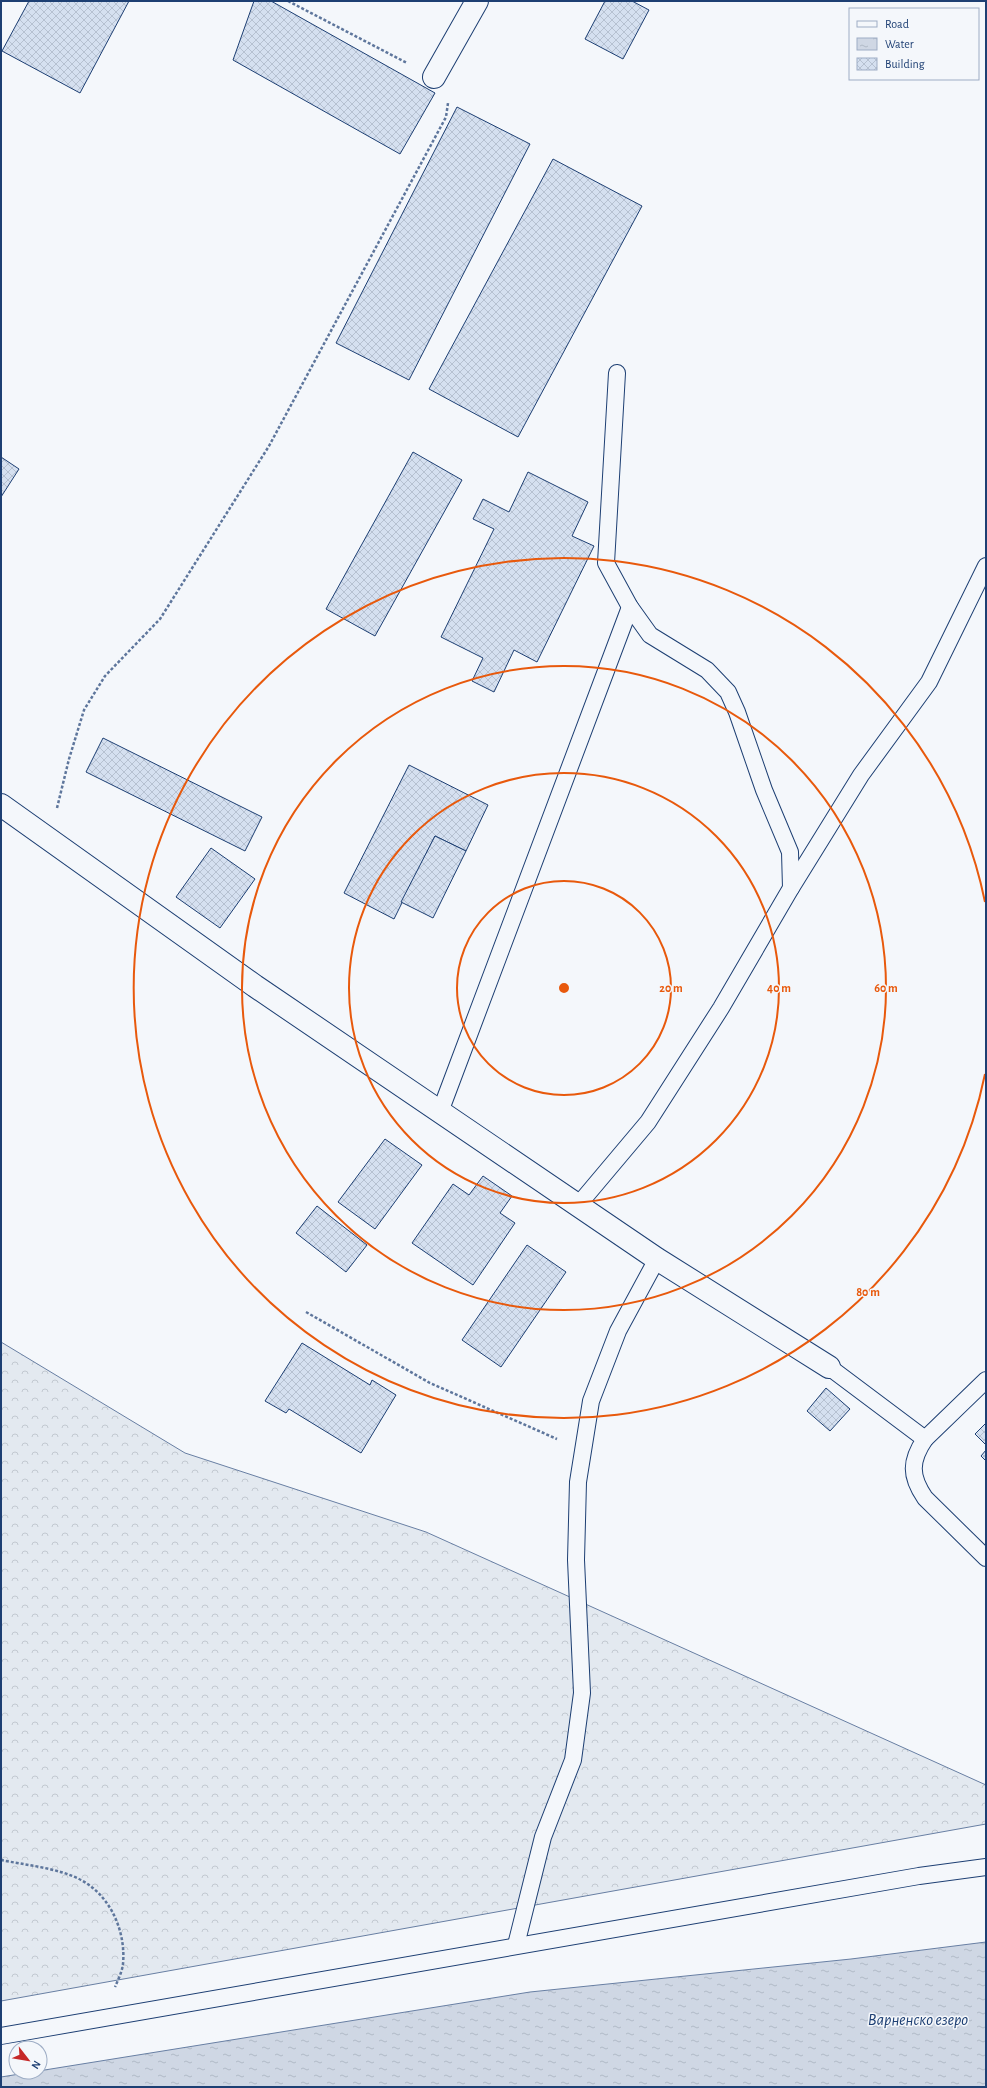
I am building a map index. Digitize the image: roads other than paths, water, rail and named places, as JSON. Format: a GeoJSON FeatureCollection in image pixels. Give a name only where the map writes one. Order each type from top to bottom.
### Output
{"type":"FeatureCollection","features":[{"type":"Feature","properties":{"kind":"street"},"geometry":{"type":"LineString","coordinates":[[434,77],[477,1]]}},
{"type":"Feature","properties":{"kind":"street"},"geometry":{"type":"LineString","coordinates":[[1,805],[255,986],[440,1112],[579,1204],[657,1259],[829,1367]]}},
{"type":"Feature","properties":{"kind":"lane"},"geometry":{"type":"LineString","coordinates":[[616,372],[606,563],[630,607],[650,635],[707,670],[728,692],[737,712],[764,790],[790,852],[791,888]]}},
{"type":"Feature","properties":{"kind":"lane"},"geometry":{"type":"LineString","coordinates":[[579,1204],[648,1122],[721,1008],[791,888],[861,775],[929,682],[986,566]]}},
{"type":"Feature","properties":{"kind":"lane"},"geometry":{"type":"LineString","coordinates":[[440,1112],[630,607]]}},
{"type":"Feature","properties":{"kind":"lane"},"geometry":{"type":"LineString","coordinates":[[516,1945],[543,1837],[573,1760],[582,1692],[576,1560],[578,1482],[582,1445],[591,1401],[618,1331],[657,1259]]}},
{"type":"Feature","properties":{"kind":"lane"},"geometry":{"type":"LineString","coordinates":[[829,1367],[925,1439]]}},
{"type":"Feature","properties":{"kind":"lane"},"geometry":{"type":"LineString","coordinates":[[986,1380],[925,1439],[918,1450],[914,1462],[914,1475],[918,1488],[925,1498],[986,1558]]}},
{"type":"Feature","properties":{"kind":"lane"},"geometry":{"type":"LineString","coordinates":[[1,2036],[516,1945],[919,1876],[986,1867]]}},
{"type":"Feature","properties":{"kind":"water","name":"Варненско езеро"},"geometry":{"type":"Polygon","coordinates":[[[986,1942],[986,2087],[1,2087],[1,2077],[8,2076],[8,2080],[48,2080],[48,2069],[530,1992],[851,1959],[986,1942]]]}}]}
